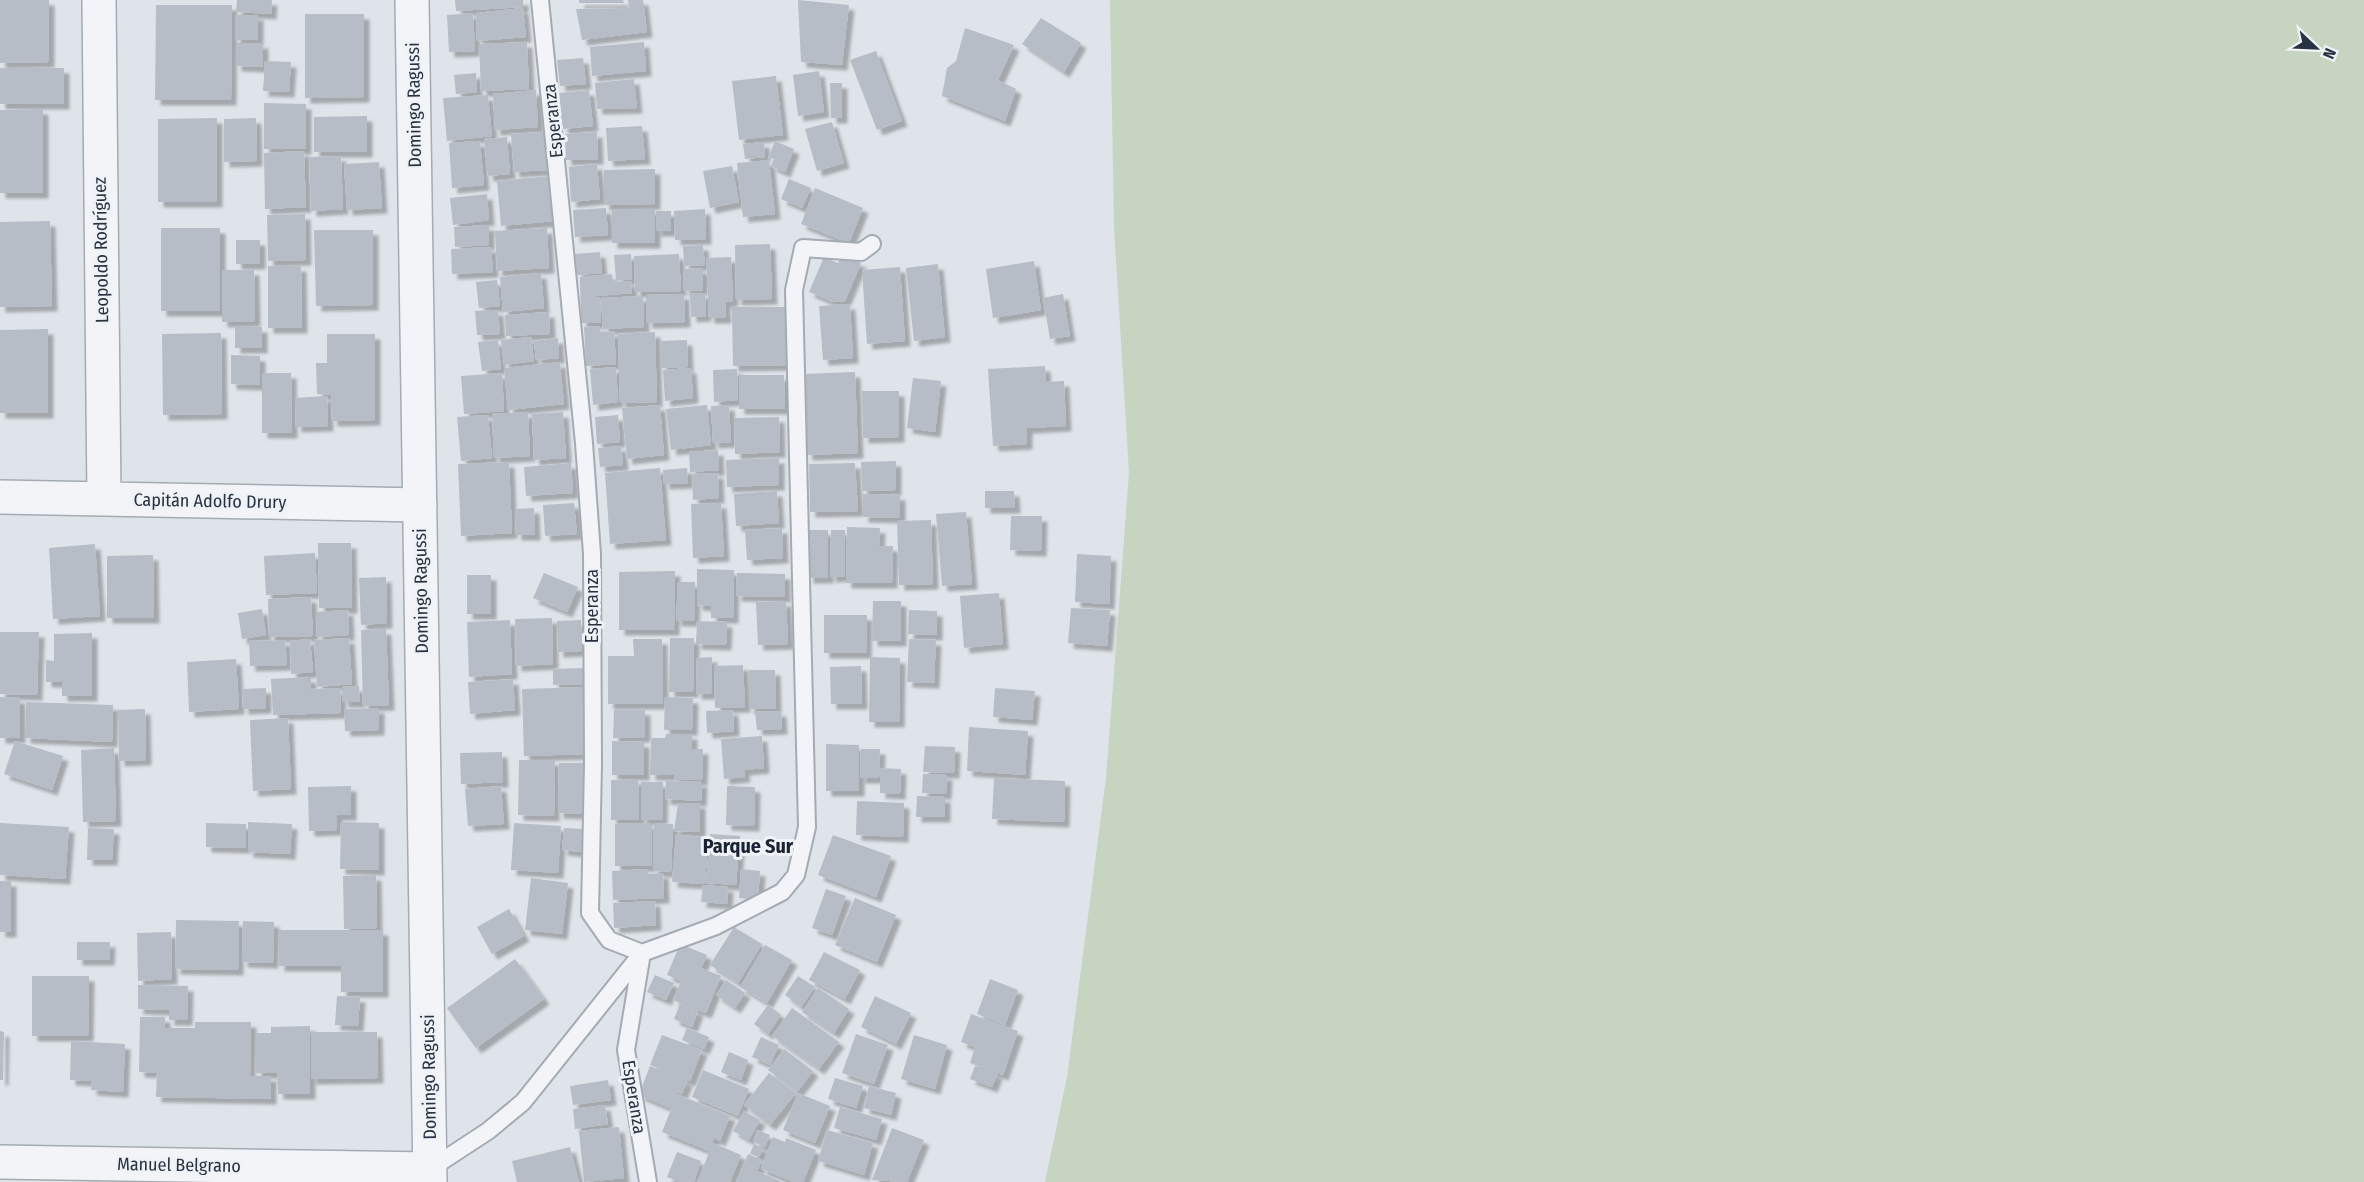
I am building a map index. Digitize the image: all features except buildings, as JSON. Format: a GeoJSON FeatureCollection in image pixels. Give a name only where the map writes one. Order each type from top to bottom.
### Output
{"type":"FeatureCollection","features":[{"type":"Feature","properties":{"kind":"street","name":"Leopoldo Rodríguez"},"geometry":{"type":"LineString","coordinates":[[99,0],[104,499]]}},
{"type":"Feature","properties":{"kind":"street","name":"Domingo Ragussi"},"geometry":{"type":"LineString","coordinates":[[412,0],[430,1176]]}},
{"type":"Feature","properties":{"kind":"street","name":"Capitán Adolfo Drury"},"geometry":{"type":"LineString","coordinates":[[0,497],[420,505]]}},
{"type":"Feature","properties":{"kind":"street","name":"Manuel Belgrano"},"geometry":{"type":"LineString","coordinates":[[0,1162],[430,1176]]}},
{"type":"Feature","properties":{"kind":"lane","name":"Esperanza"},"geometry":{"type":"LineString","coordinates":[[540,0],[584,443],[592,554],[593,764],[590,913],[609,940],[642,953],[626,1050],[648,1182]]}},
{"type":"Feature","properties":{"kind":"lane"},"geometry":{"type":"LineString","coordinates":[[430,1176],[523,1102],[642,953],[716,926],[782,892],[796,875],[807,827],[794,290],[803,248],[861,252],[872,244]]}},
{"type":"Feature","properties":{"kind":"green space"},"geometry":{"type":"Polygon","coordinates":[[[1110,0],[2364,0],[2364,1182],[1045,1182],[1067,1077],[1106,778],[1129,473],[1114,227],[1110,0]]]}},
{"type":"Feature","properties":{"kind":"district","name":"Parque Sur"},"geometry":{"type":"Point","coordinates":[748,846]}}]}
